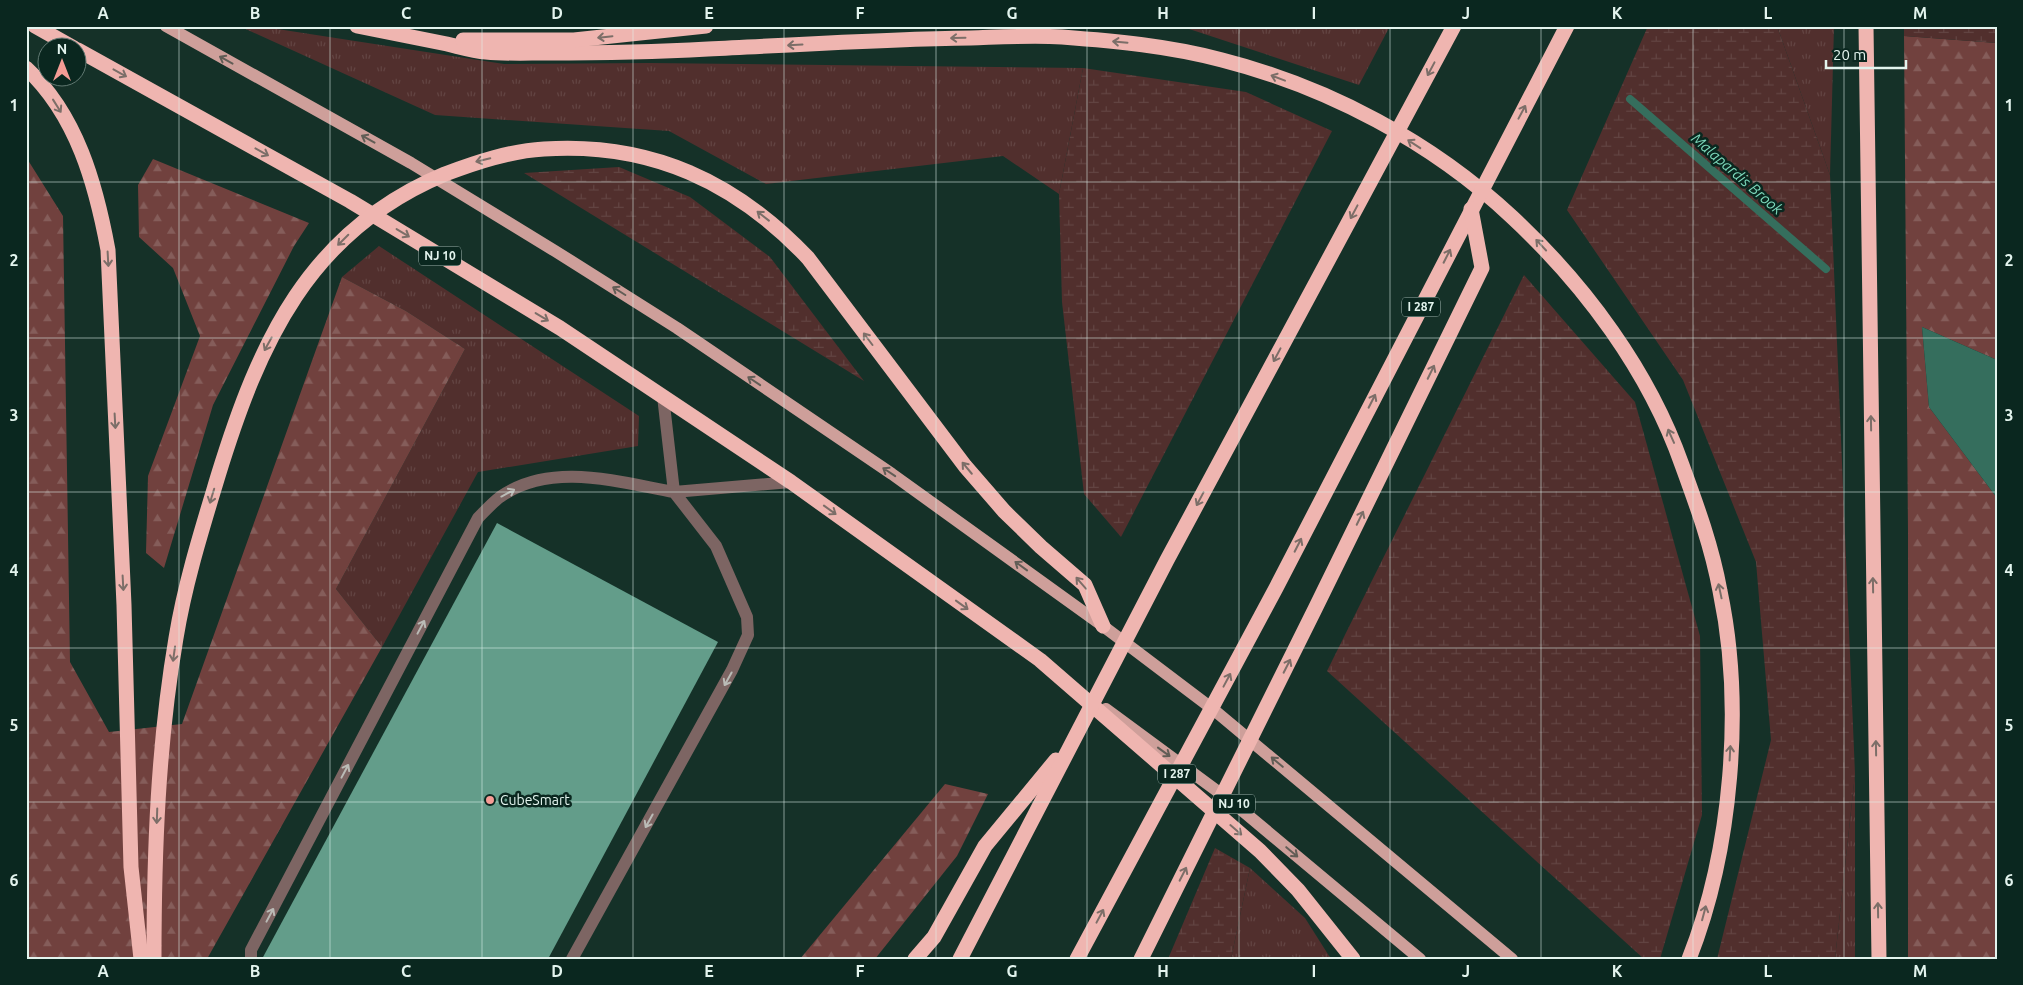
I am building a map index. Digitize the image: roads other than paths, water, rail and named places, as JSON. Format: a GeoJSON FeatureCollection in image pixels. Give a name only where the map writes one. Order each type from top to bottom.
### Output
{"type":"FeatureCollection","features":[{"type":"Feature","properties":{"kind":"highway"},"geometry":{"type":"LineString","coordinates":[[35,26],[56,38]]}},
{"type":"Feature","properties":{"kind":"highway"},"geometry":{"type":"LineString","coordinates":[[357,26],[486,52],[621,54],[913,39],[1056,36],[1130,43],[1218,59],[1255,69],[1324,95],[1397,133],[1453,169],[1486,193],[1537,240],[1574,281],[1618,340],[1656,403],[1678,453],[1707,535],[1721,592],[1729,645],[1732,712],[1728,791],[1718,862],[1699,933],[1689,959]]}},
{"type":"Feature","properties":{"kind":"highway"},"geometry":{"type":"LineString","coordinates":[[410,37],[475,40],[574,40],[706,26]]}},
{"type":"Feature","properties":{"kind":"highway"},"geometry":{"type":"LineString","coordinates":[[960,959],[1167,560],[1454,26]]}},
{"type":"Feature","properties":{"kind":"highway","name":"I 287"},"geometry":{"type":"LineString","coordinates":[[1078,959],[1276,588],[1567,26]]}},
{"type":"Feature","properties":{"kind":"highway"},"geometry":{"type":"LineString","coordinates":[[1866,26],[1879,959]]}},
{"type":"Feature","properties":{"kind":"highway","name":"NJ 10"},"geometry":{"type":"LineString","coordinates":[[88,56],[350,201],[560,328],[790,482],[1040,660]]}},
{"type":"Feature","properties":{"kind":"highway"},"geometry":{"type":"LineString","coordinates":[[26,68],[51,98],[71,129],[86,161],[101,214],[108,250],[124,615],[131,867],[141,959]]}},
{"type":"Feature","properties":{"kind":"highway"},"geometry":{"type":"LineString","coordinates":[[154,959],[158,792],[176,636],[196,547],[237,417],[263,352],[292,301],[325,258],[351,232],[379,210],[420,185],[477,161],[530,149],[567,147],[622,151],[657,160],[707,181],[748,204],[783,232],[808,258],[965,466],[1010,517],[1041,547],[1085,584],[1103,626]]}},
{"type":"Feature","properties":{"kind":"highway"},"geometry":{"type":"LineString","coordinates":[[1141,959],[1482,268],[1471,209]]}},
{"type":"Feature","properties":{"kind":"highway"},"geometry":{"type":"LineString","coordinates":[[1040,660],[1260,851],[1298,890],[1353,959]]}},
{"type":"Feature","properties":{"kind":"highway"},"geometry":{"type":"LineString","coordinates":[[915,959],[934,937],[985,846],[1076,736]]}},
{"type":"Feature","properties":{"kind":"main road"},"geometry":{"type":"LineString","coordinates":[[166,26],[411,163],[677,328],[892,474],[1103,626],[1214,710],[1512,959]]}},
{"type":"Feature","properties":{"kind":"main road","name":"NJ 10"},"geometry":{"type":"LineString","coordinates":[[1040,660],[1232,802],[1420,959]]}},
{"type":"Feature","properties":{"kind":"lane"},"geometry":{"type":"LineString","coordinates":[[572,959],[732,670],[748,635],[747,617],[716,546],[674,492],[663,396]]}},
{"type":"Feature","properties":{"kind":"lane"},"geometry":{"type":"LineString","coordinates":[[251,959],[251,950],[478,518],[501,497],[529,482],[570,476],[674,492],[790,482]]}},
{"type":"Feature","properties":{"kind":"waterway","name":"Malapardis Brook"},"geometry":{"type":"LineString","coordinates":[[1630,99],[1826,269]]}},
{"type":"Feature","properties":{"kind":"place","name":"CubeSmart"},"geometry":{"type":"Point","coordinates":[490,800]}}]}
